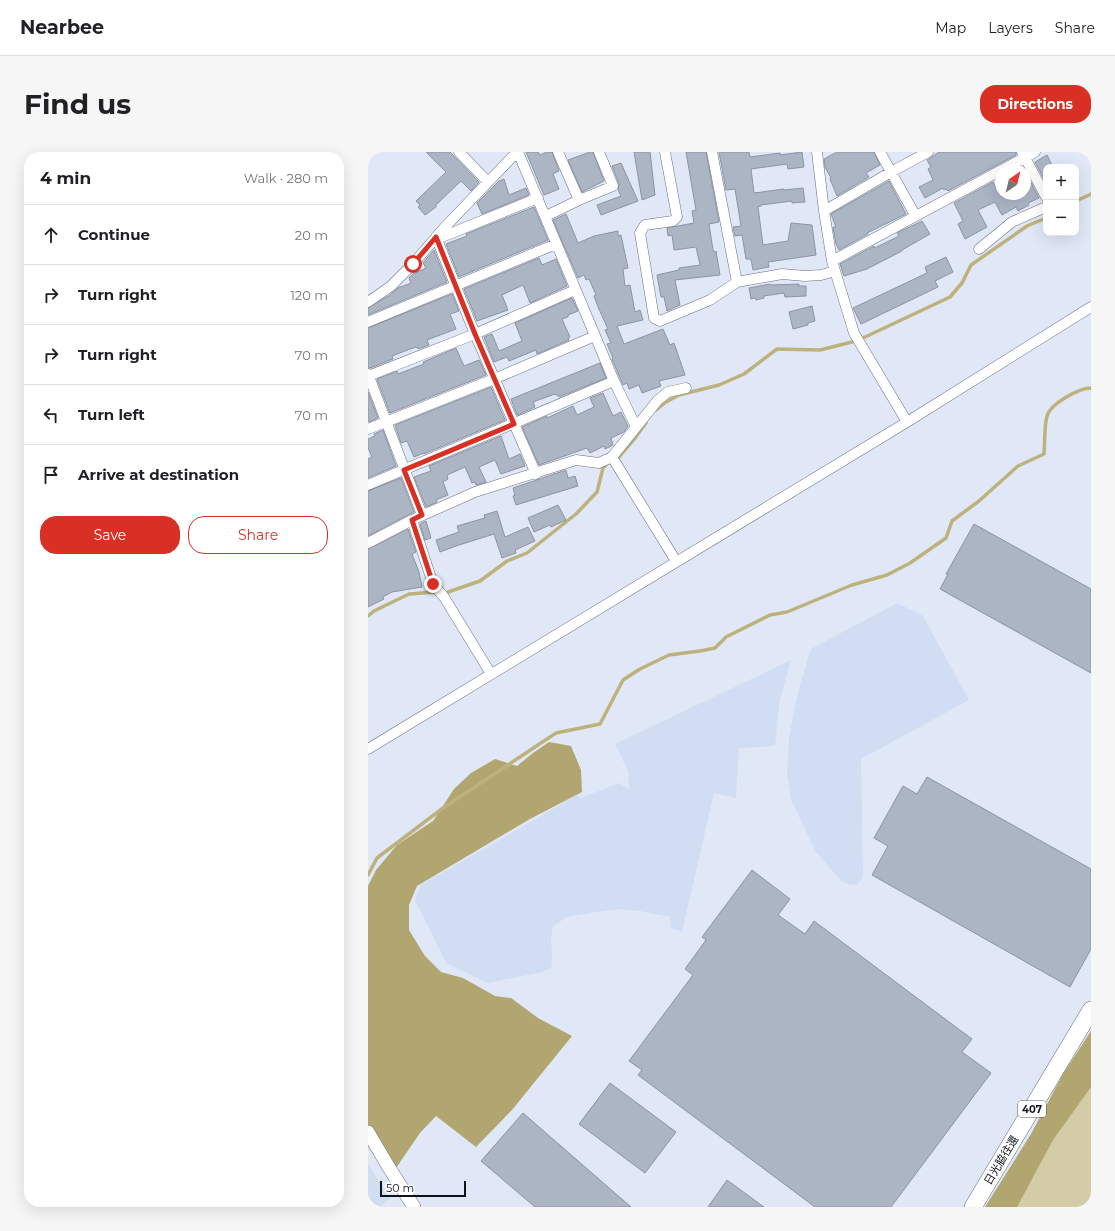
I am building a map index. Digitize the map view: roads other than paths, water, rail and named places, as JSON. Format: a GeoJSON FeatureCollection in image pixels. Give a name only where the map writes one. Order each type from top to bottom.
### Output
{"type":"FeatureCollection","features":[{"type":"Feature","properties":{"kind":"highway","name":"日光脇往還"},"geometry":{"type":"LineString","coordinates":[[973,1207],[1091,1010]]}},
{"type":"Feature","properties":{"kind":"street"},"geometry":{"type":"LineString","coordinates":[[459,152],[488,182]]}},
{"type":"Feature","properties":{"kind":"street"},"geometry":{"type":"LineString","coordinates":[[368,302],[391,286],[518,152],[614,381],[636,427]]}},
{"type":"Feature","properties":{"kind":"street"},"geometry":{"type":"LineString","coordinates":[[558,152],[579,200]]}},
{"type":"Feature","properties":{"kind":"street"},"geometry":{"type":"LineString","coordinates":[[546,216],[613,186],[599,152]]}},
{"type":"Feature","properties":{"kind":"street"},"geometry":{"type":"LineString","coordinates":[[665,152],[677,217],[673,221],[645,225],[640,233],[654,318],[660,321],[710,300],[737,282],[782,274],[821,276],[835,271]]}},
{"type":"Feature","properties":{"kind":"street"},"geometry":{"type":"LineString","coordinates":[[712,152],[737,282]]}},
{"type":"Feature","properties":{"kind":"street"},"geometry":{"type":"LineString","coordinates":[[880,152],[915,215]]}},
{"type":"Feature","properties":{"kind":"street"},"geometry":{"type":"LineString","coordinates":[[824,211],[928,152]]}},
{"type":"Feature","properties":{"kind":"street"},"geometry":{"type":"LineString","coordinates":[[832,261],[1023,155],[1035,152]]}},
{"type":"Feature","properties":{"kind":"street"},"geometry":{"type":"LineString","coordinates":[[821,154],[824,211],[832,261],[854,333],[908,422]]}},
{"type":"Feature","properties":{"kind":"street"},"geometry":{"type":"LineString","coordinates":[[1023,155],[1043,192]]}},
{"type":"Feature","properties":{"kind":"street"},"geometry":{"type":"LineString","coordinates":[[436,238],[538,198]]}},
{"type":"Feature","properties":{"kind":"street"},"geometry":{"type":"LineString","coordinates":[[979,249],[1012,222],[1043,208]]}},
{"type":"Feature","properties":{"kind":"street"},"geometry":{"type":"LineString","coordinates":[[436,238],[455,287],[536,474]]}},
{"type":"Feature","properties":{"kind":"street"},"geometry":{"type":"LineString","coordinates":[[368,322],[556,244]]}},
{"type":"Feature","properties":{"kind":"street"},"geometry":{"type":"LineString","coordinates":[[422,515],[368,375],[475,334],[575,290]]}},
{"type":"Feature","properties":{"kind":"street"},"geometry":{"type":"LineString","coordinates":[[368,749],[676,561],[908,422],[1091,307]]}},
{"type":"Feature","properties":{"kind":"street"},"geometry":{"type":"LineString","coordinates":[[368,429],[494,379],[595,336]]}},
{"type":"Feature","properties":{"kind":"street"},"geometry":{"type":"LineString","coordinates":[[368,485],[614,381]]}},
{"type":"Feature","properties":{"kind":"street"},"geometry":{"type":"LineString","coordinates":[[368,543],[422,515],[453,503],[475,492],[536,474],[576,460],[599,463],[612,457],[658,400],[668,392],[686,388]]}},
{"type":"Feature","properties":{"kind":"street"},"geometry":{"type":"LineString","coordinates":[[612,457],[676,561]]}},
{"type":"Feature","properties":{"kind":"street"},"geometry":{"type":"LineString","coordinates":[[412,520],[433,584],[444,597],[491,674]]}},
{"type":"Feature","properties":{"kind":"street"},"geometry":{"type":"LineString","coordinates":[[368,1132],[414,1207]]}},
{"type":"Feature","properties":{"kind":"waterway"},"geometry":{"type":"LineString","coordinates":[[1078,200],[1091,194]]}},
{"type":"Feature","properties":{"kind":"waterway"},"geometry":{"type":"LineString","coordinates":[[863,338],[950,297],[962,283],[971,265],[1027,226],[1043,219]]}},
{"type":"Feature","properties":{"kind":"waterway"},"geometry":{"type":"LineString","coordinates":[[656,410],[666,402],[679,395],[719,385],[744,374],[777,349],[820,350],[852,342]]}},
{"type":"Feature","properties":{"kind":"waterway"},"geometry":{"type":"LineString","coordinates":[[368,875],[377,858],[443,808],[556,733],[600,724],[623,680],[640,669],[669,655],[715,648],[726,637],[770,615],[787,612],[852,585],[887,575],[910,563],[946,538],[952,521],[979,501],[1018,466],[1044,454],[1045,425],[1049,411],[1059,402],[1073,394],[1091,388]]}},
{"type":"Feature","properties":{"kind":"waterway"},"geometry":{"type":"LineString","coordinates":[[618,458],[646,423]]}},
{"type":"Feature","properties":{"kind":"waterway"},"geometry":{"type":"LineString","coordinates":[[448,592],[480,581],[507,561],[527,553],[576,514],[597,492],[603,468],[606,465]]}},
{"type":"Feature","properties":{"kind":"waterway"},"geometry":{"type":"LineString","coordinates":[[368,616],[374,611],[409,594],[435,592]]}}]}
